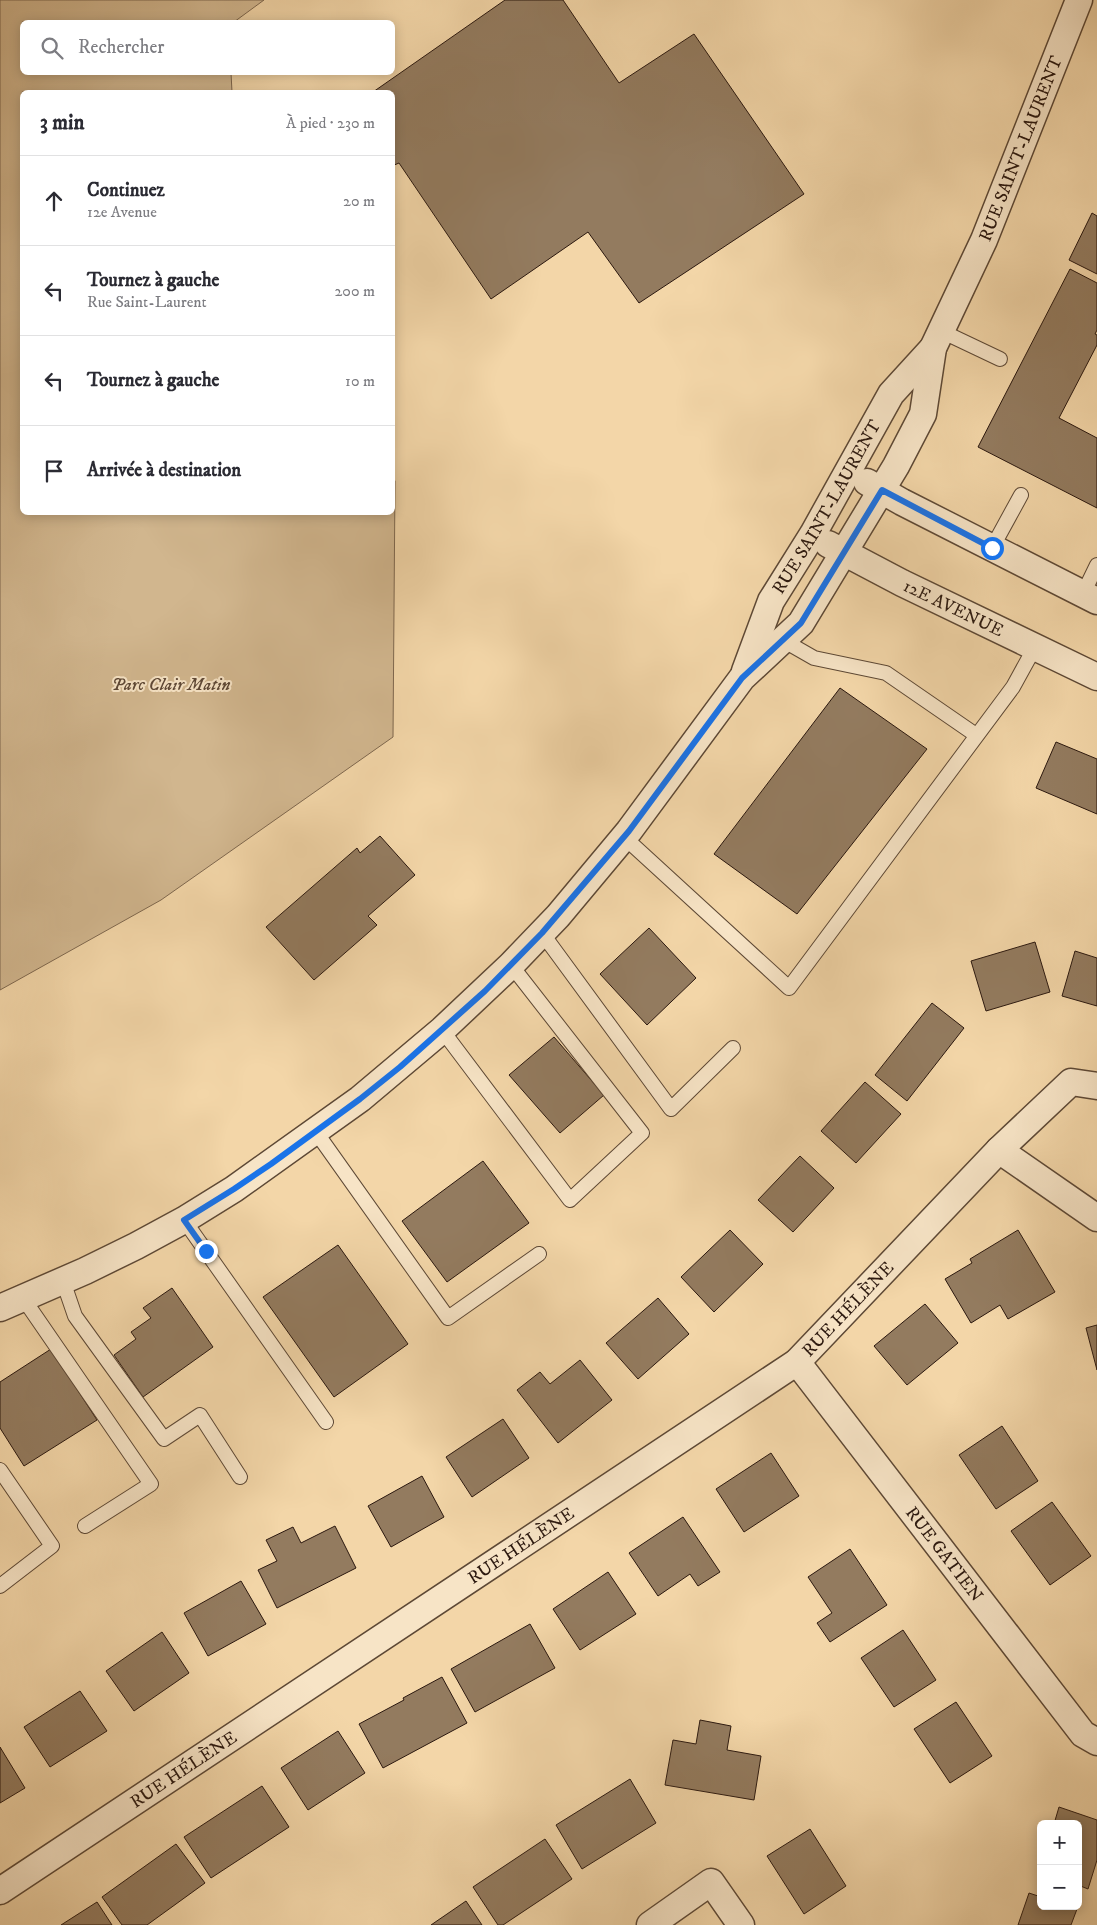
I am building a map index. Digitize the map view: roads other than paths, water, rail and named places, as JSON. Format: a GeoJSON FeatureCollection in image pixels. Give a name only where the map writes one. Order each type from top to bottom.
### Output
{"type":"FeatureCollection","features":[{"type":"Feature","properties":{"kind":"street","name":"RUE SAINT-LAURENT"},"geometry":{"type":"LineString","coordinates":[[772,633],[801,623],[882,490],[923,414],[937,340],[984,240],[1079,0]]}},
{"type":"Feature","properties":{"kind":"street","name":"RUE SAINT-LAURENT"},"geometry":{"type":"LineString","coordinates":[[11,1303],[63,1281],[136,1246],[184,1220],[234,1189],[316,1132],[400,1067],[511,965],[542,933],[663,788],[772,633],[772,601],[848,472],[891,394],[937,340]]}},
{"type":"Feature","properties":{"kind":"street"},"geometry":{"type":"LineString","coordinates":[[848,472],[1090,597]]}},
{"type":"Feature","properties":{"kind":"street","name":"12E AVENUE"},"geometry":{"type":"LineString","coordinates":[[812,534],[843,553],[902,584],[1097,677]]}},
{"type":"Feature","properties":{"kind":"street","name":"RUE HÉLÈNE"},"geometry":{"type":"LineString","coordinates":[[0,1891],[797,1362],[999,1150],[1071,1082],[1097,1086]]}},
{"type":"Feature","properties":{"kind":"street"},"geometry":{"type":"LineString","coordinates":[[999,1150],[1097,1218]]}},
{"type":"Feature","properties":{"kind":"street","name":"RUE GATIEN"},"geometry":{"type":"LineString","coordinates":[[797,1362],[1083,1734],[1097,1742]]}},
{"type":"Feature","properties":{"kind":"street"},"geometry":{"type":"LineString","coordinates":[[650,1925],[711,1882],[741,1925]]}},
{"type":"Feature","properties":{"kind":"lane"},"geometry":{"type":"LineString","coordinates":[[937,340],[1000,359]]}},
{"type":"Feature","properties":{"kind":"lane"},"geometry":{"type":"LineString","coordinates":[[992,548],[1021,495]]}},
{"type":"Feature","properties":{"kind":"lane"},"geometry":{"type":"LineString","coordinates":[[1090,597],[1097,565]]}},
{"type":"Feature","properties":{"kind":"lane"},"geometry":{"type":"LineString","coordinates":[[772,633],[814,658],[886,673],[976,734]]}},
{"type":"Feature","properties":{"kind":"lane"},"geometry":{"type":"LineString","coordinates":[[624,837],[789,988],[976,734],[1013,687],[1035,647]]}},
{"type":"Feature","properties":{"kind":"lane"},"geometry":{"type":"LineString","coordinates":[[542,933],[671,1109],[733,1048]]}},
{"type":"Feature","properties":{"kind":"lane"},"geometry":{"type":"LineString","coordinates":[[442,1030],[570,1200],[642,1133],[511,965]]}},
{"type":"Feature","properties":{"kind":"lane"},"geometry":{"type":"LineString","coordinates":[[316,1132],[448,1318],[539,1254]]}},
{"type":"Feature","properties":{"kind":"lane"},"geometry":{"type":"LineString","coordinates":[[184,1220],[326,1422]]}},
{"type":"Feature","properties":{"kind":"lane"},"geometry":{"type":"LineString","coordinates":[[63,1281],[75,1316],[164,1439],[200,1416],[240,1477]]}},
{"type":"Feature","properties":{"kind":"lane"},"geometry":{"type":"LineString","coordinates":[[11,1303],[151,1484],[85,1526]]}},
{"type":"Feature","properties":{"kind":"lane"},"geometry":{"type":"LineString","coordinates":[[0,1470],[52,1546],[0,1586]]}},
{"type":"Feature","properties":{"kind":"park label","name":"Parc Clair Matin"},"geometry":{"type":"Point","coordinates":[171,684]}}]}
